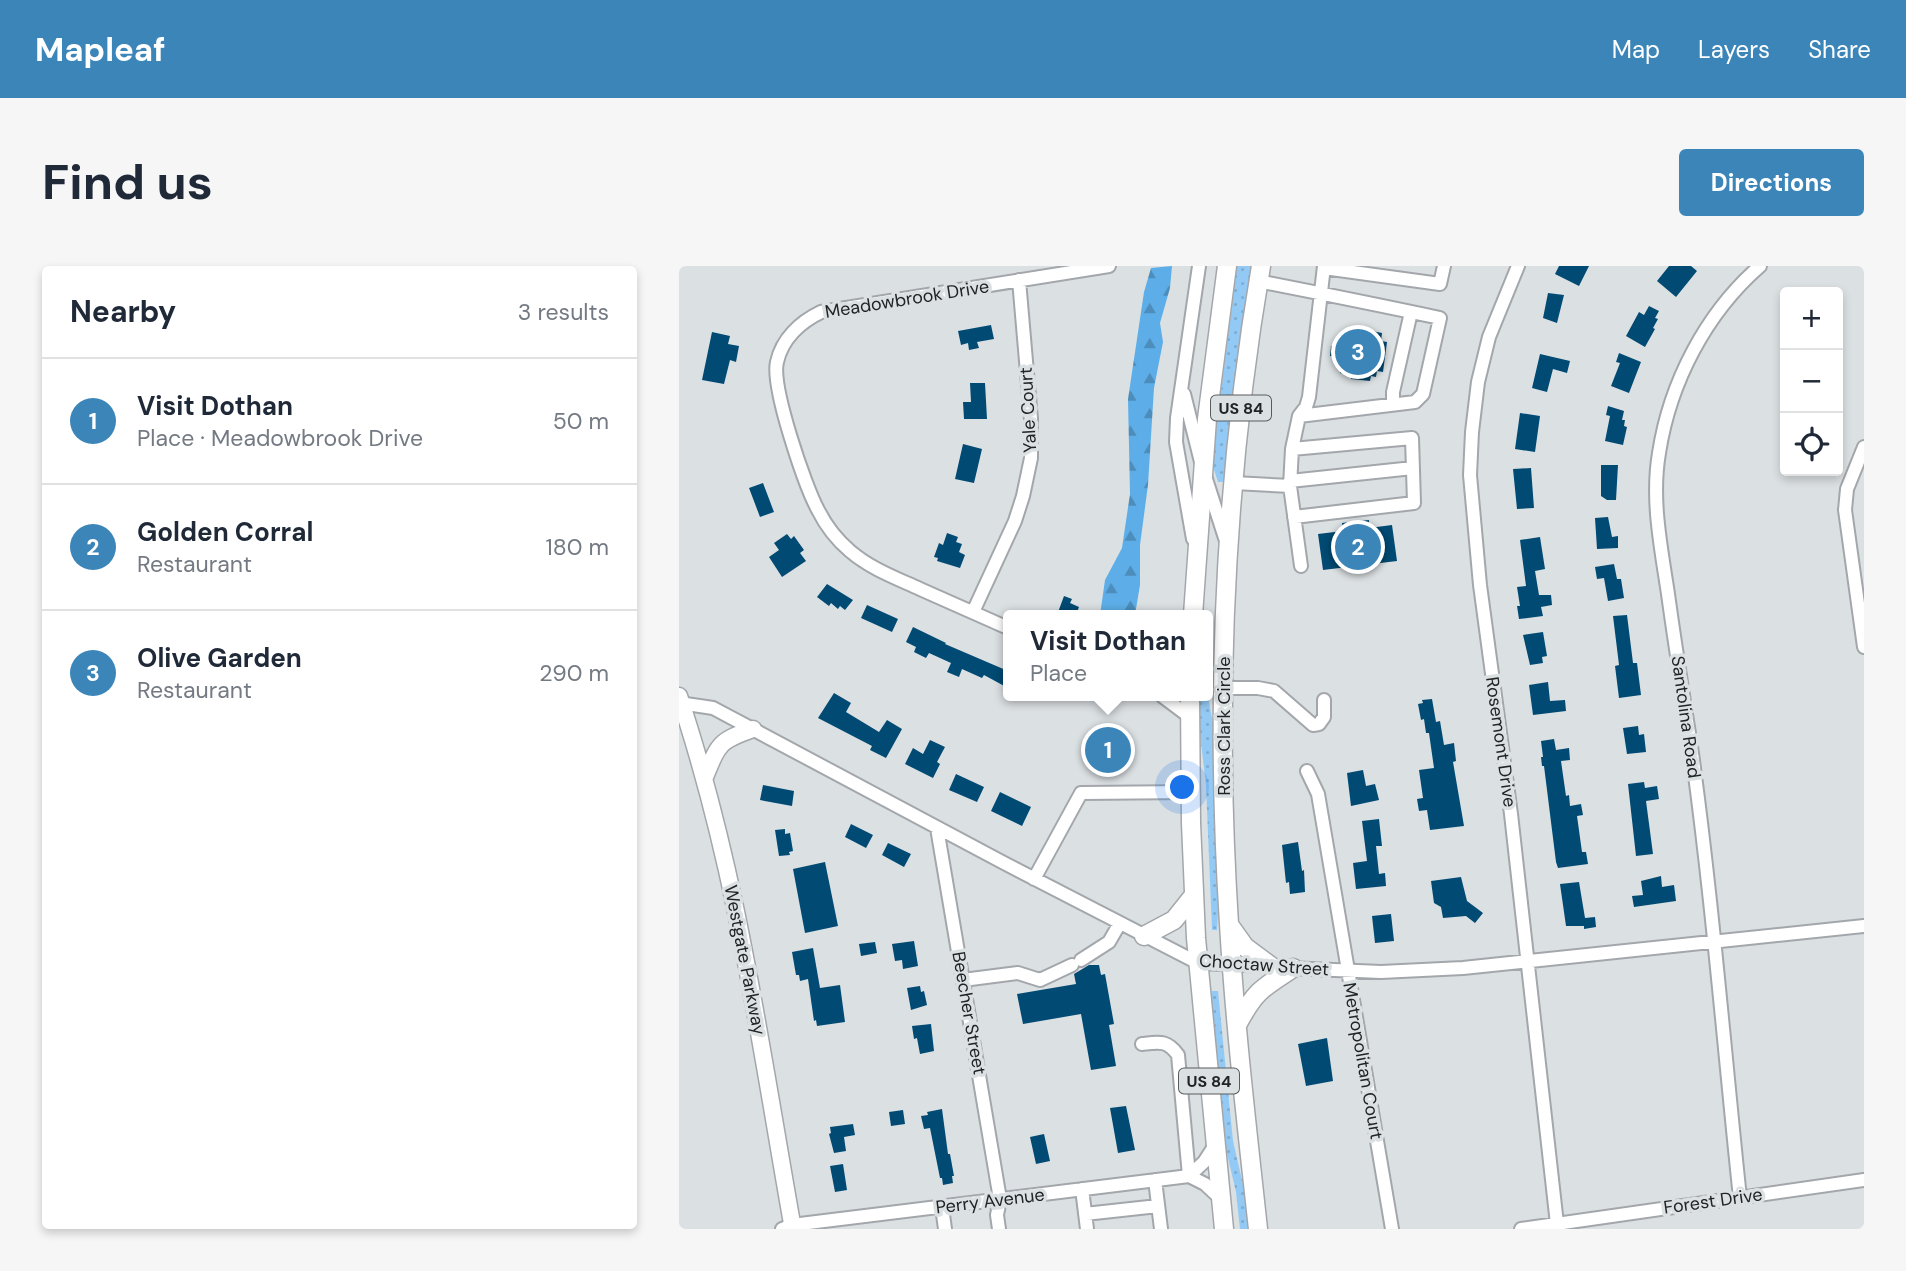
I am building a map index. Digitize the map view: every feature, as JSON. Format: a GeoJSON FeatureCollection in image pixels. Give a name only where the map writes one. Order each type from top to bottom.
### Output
{"type":"FeatureCollection","features":[{"type":"Feature","properties":{"kind":"highway","name":"US 84"},"geometry":{"type":"LineString","coordinates":[[1193,610],[1203,469],[1217,331],[1227,266]]}},
{"type":"Feature","properties":{"kind":"highway","name":"Ross Clark Circle"},"geometry":{"type":"LineString","coordinates":[[1258,1229],[1229,923],[1223,688],[1234,483],[1245,368],[1259,273]]}},
{"type":"Feature","properties":{"kind":"highway","name":"Ross Clark Circle"},"geometry":{"type":"LineString","coordinates":[[1190,701],[1198,963],[1224,1229]]}},
{"type":"Feature","properties":{"kind":"highway"},"geometry":{"type":"LineString","coordinates":[[1144,936],[1174,920],[1194,895]]}},
{"type":"Feature","properties":{"kind":"highway"},"geometry":{"type":"LineString","coordinates":[[1229,923],[1245,947],[1272,967]]}},
{"type":"Feature","properties":{"kind":"highway"},"geometry":{"type":"LineString","coordinates":[[1237,1025],[1259,990],[1293,968]]}},
{"type":"Feature","properties":{"kind":"main road","name":"Westgate Parkway"},"geometry":{"type":"LineString","coordinates":[[680,702],[705,777],[739,923],[789,1228]]}},
{"type":"Feature","properties":{"kind":"main road"},"geometry":{"type":"LineString","coordinates":[[705,777],[720,744],[728,738],[753,729]]}},
{"type":"Feature","properties":{"kind":"street","name":"Meadowbrook Drive"},"geometry":{"type":"LineString","coordinates":[[1003,626],[866,563],[830,531],[811,495],[781,403],[776,364],[781,351],[801,323],[821,312],[1109,266]]}},
{"type":"Feature","properties":{"kind":"street"},"geometry":{"type":"LineString","coordinates":[[1196,555],[1176,442],[1177,418],[1199,266]]}},
{"type":"Feature","properties":{"kind":"street"},"geometry":{"type":"LineString","coordinates":[[1301,566],[1290,483],[1292,449],[1299,416],[1309,397],[1324,267],[1440,284],[1444,266]]}},
{"type":"Feature","properties":{"kind":"street","name":"Rosemont Drive"},"geometry":{"type":"LineString","coordinates":[[1518,266],[1489,337],[1478,382],[1470,475],[1480,585],[1511,814],[1557,1224]]}},
{"type":"Feature","properties":{"kind":"street","name":"Santolina Road"},"geometry":{"type":"LineString","coordinates":[[1740,1198],[1691,749],[1658,529],[1656,479],[1659,452],[1672,400],[1689,359],[1723,306],[1760,266]]}},
{"type":"Feature","properties":{"kind":"street"},"geometry":{"type":"LineString","coordinates":[[1259,273],[1320,293],[1440,318],[1423,394],[1415,402],[1299,416]]}},
{"type":"Feature","properties":{"kind":"street","name":"Yale Court"},"geometry":{"type":"LineString","coordinates":[[973,612],[1015,521],[1026,487],[1031,458],[1031,419],[1019,280]]}},
{"type":"Feature","properties":{"kind":"street"},"geometry":{"type":"LineString","coordinates":[[1394,404],[1393,391],[1411,312]]}},
{"type":"Feature","properties":{"kind":"street"},"geometry":{"type":"LineString","coordinates":[[1183,387],[1203,469],[1229,550]]}},
{"type":"Feature","properties":{"kind":"street"},"geometry":{"type":"LineString","coordinates":[[1292,449],[1412,438],[1414,503],[1294,517]]}},
{"type":"Feature","properties":{"kind":"street"},"geometry":{"type":"LineString","coordinates":[[1864,447],[1847,489],[1845,510],[1864,647]]}},
{"type":"Feature","properties":{"kind":"street"},"geometry":{"type":"LineString","coordinates":[[1234,483],[1290,483],[1413,468]]}},
{"type":"Feature","properties":{"kind":"street"},"geometry":{"type":"LineString","coordinates":[[1223,688],[1274,691],[1313,725],[1323,720],[1324,700]]}},
{"type":"Feature","properties":{"kind":"street"},"geometry":{"type":"LineString","coordinates":[[1172,701],[1190,717]]}},
{"type":"Feature","properties":{"kind":"street","name":"Choctaw Street"},"geometry":{"type":"LineString","coordinates":[[680,702],[713,708],[1198,963],[1348,971],[1419,971],[1528,963],[1864,926]]}},
{"type":"Feature","properties":{"kind":"street","name":"Metropolitan Court"},"geometry":{"type":"LineString","coordinates":[[1307,771],[1318,794],[1392,1229]]}},
{"type":"Feature","properties":{"kind":"street"},"geometry":{"type":"LineString","coordinates":[[1034,879],[1081,793],[1191,792]]}},
{"type":"Feature","properties":{"kind":"street","name":"Beecher Street"},"geometry":{"type":"LineString","coordinates":[[937,828],[1000,1199],[997,1215],[999,1229]]}},
{"type":"Feature","properties":{"kind":"street"},"geometry":{"type":"LineString","coordinates":[[963,980],[1018,973],[1040,980],[1109,942],[1120,923]]}},
{"type":"Feature","properties":{"kind":"street"},"geometry":{"type":"LineString","coordinates":[[1142,1044],[1160,1042],[1171,1046],[1178,1055],[1189,1176]]}},
{"type":"Feature","properties":{"kind":"street"},"geometry":{"type":"LineString","coordinates":[[1189,1176],[1215,1145]]}},
{"type":"Feature","properties":{"kind":"street"},"geometry":{"type":"LineString","coordinates":[[1189,1176],[1206,1184],[1221,1199]]}},
{"type":"Feature","properties":{"kind":"street","name":"Perry Avenue"},"geometry":{"type":"LineString","coordinates":[[789,1228],[1189,1176]]}},
{"type":"Feature","properties":{"kind":"street"},"geometry":{"type":"LineString","coordinates":[[1155,1180],[1161,1229]]}},
{"type":"Feature","properties":{"kind":"street","name":"Forest Drive"},"geometry":{"type":"LineString","coordinates":[[1521,1229],[1557,1224],[1610,1223],[1740,1198],[1864,1180]]}},
{"type":"Feature","properties":{"kind":"street"},"geometry":{"type":"LineString","coordinates":[[1082,1189],[1087,1229]]}},
{"type":"Feature","properties":{"kind":"street"},"geometry":{"type":"LineString","coordinates":[[1085,1214],[1158,1206]]}},
{"type":"Feature","properties":{"kind":"street"},"geometry":{"type":"LineString","coordinates":[[942,1207],[945,1229]]}},
{"type":"Feature","properties":{"kind":"shaded area"},"geometry":{"type":"Polygon","coordinates":[[[1237,266],[1251,266],[1234,386],[1225,482],[1218,482],[1212,463],[1237,266]]]}},
{"type":"Feature","properties":{"kind":"shaded area"},"geometry":{"type":"Polygon","coordinates":[[[1200,701],[1209,701],[1214,730],[1217,930],[1212,930],[1206,785],[1200,734],[1200,701]]]}},
{"type":"Feature","properties":{"kind":"shaded area"},"geometry":{"type":"Polygon","coordinates":[[[1212,991],[1218,991],[1233,1141],[1244,1189],[1248,1229],[1240,1229],[1236,1192],[1225,1145],[1211,1006],[1212,991]]]}},
{"type":"Feature","properties":{"kind":"green space"},"geometry":{"type":"Polygon","coordinates":[[[1172,266],[1170,288],[1160,323],[1163,342],[1154,388],[1148,485],[1140,545],[1140,585],[1136,610],[1101,610],[1105,580],[1122,548],[1130,494],[1128,399],[1144,292],[1151,268],[1172,266]]]}},
{"type":"Feature","properties":{"kind":"building"},"geometry":{"type":"Polygon","coordinates":[[[1559,266],[1589,266],[1579,286],[1555,274],[1559,266]]]}},
{"type":"Feature","properties":{"kind":"building"},"geometry":{"type":"Polygon","coordinates":[[[1669,266],[1691,266],[1697,271],[1676,297],[1657,281],[1669,266]]]}},
{"type":"Feature","properties":{"kind":"building"},"geometry":{"type":"Polygon","coordinates":[[[1548,293],[1564,295],[1557,323],[1543,318],[1548,293]]]}},
{"type":"Feature","properties":{"kind":"building"},"geometry":{"type":"Polygon","coordinates":[[[1649,306],[1659,311],[1655,318],[1658,319],[1653,328],[1655,329],[1645,347],[1626,336],[1639,312],[1644,315],[1649,306]]]}},
{"type":"Feature","properties":{"kind":"building"},"geometry":{"type":"Polygon","coordinates":[[[991,325],[994,339],[977,342],[979,348],[969,350],[968,343],[961,345],[958,331],[991,325]]]}},
{"type":"Feature","properties":{"kind":"building"},"geometry":{"type":"Polygon","coordinates":[[[1356,328],[1382,333],[1381,341],[1387,342],[1383,372],[1377,371],[1376,377],[1371,376],[1370,381],[1351,379],[1351,375],[1340,373],[1342,358],[1330,356],[1331,346],[1337,347],[1339,333],[1355,332],[1356,328]]]}},
{"type":"Feature","properties":{"kind":"building"},"geometry":{"type":"Polygon","coordinates":[[[712,332],[730,336],[728,344],[739,346],[736,362],[730,360],[724,384],[702,380],[712,332]]]}},
{"type":"Feature","properties":{"kind":"building"},"geometry":{"type":"Polygon","coordinates":[[[1619,353],[1641,362],[1629,393],[1611,386],[1620,363],[1616,362],[1619,353]]]}},
{"type":"Feature","properties":{"kind":"building"},"geometry":{"type":"Polygon","coordinates":[[[1540,354],[1570,361],[1567,373],[1553,369],[1547,392],[1532,388],[1540,354]]]}},
{"type":"Feature","properties":{"kind":"building"},"geometry":{"type":"Polygon","coordinates":[[[970,383],[985,383],[987,419],[964,419],[963,402],[971,402],[970,383]]]}},
{"type":"Feature","properties":{"kind":"building"},"geometry":{"type":"Polygon","coordinates":[[[1608,406],[1624,411],[1622,420],[1625,420],[1624,426],[1627,427],[1623,445],[1605,441],[1610,416],[1606,415],[1608,406]]]}},
{"type":"Feature","properties":{"kind":"building"},"geometry":{"type":"Polygon","coordinates":[[[1520,413],[1540,416],[1535,452],[1515,449],[1520,413]]]}},
{"type":"Feature","properties":{"kind":"building"},"geometry":{"type":"Polygon","coordinates":[[[963,444],[982,449],[974,483],[955,479],[963,444]]]}},
{"type":"Feature","properties":{"kind":"building"},"geometry":{"type":"Polygon","coordinates":[[[1601,465],[1618,465],[1616,500],[1607,500],[1601,496],[1601,465]]]}},
{"type":"Feature","properties":{"kind":"building"},"geometry":{"type":"Polygon","coordinates":[[[1531,468],[1534,508],[1517,509],[1513,469],[1531,468]]]}},
{"type":"Feature","properties":{"kind":"building"},"geometry":{"type":"Polygon","coordinates":[[[763,483],[774,512],[760,517],[749,488],[763,483]]]}},
{"type":"Feature","properties":{"kind":"building"},"geometry":{"type":"Polygon","coordinates":[[[1608,517],[1612,537],[1618,536],[1618,548],[1597,549],[1595,518],[1608,517]]]}},
{"type":"Feature","properties":{"kind":"building"},"geometry":{"type":"Polygon","coordinates":[[[1369,520],[1369,528],[1392,525],[1397,561],[1323,570],[1318,534],[1343,531],[1342,523],[1369,520]]]}},
{"type":"Feature","properties":{"kind":"building"},"geometry":{"type":"Polygon","coordinates":[[[947,533],[958,537],[956,542],[962,544],[959,552],[965,555],[960,568],[937,561],[938,558],[934,557],[939,543],[943,545],[947,533]]]}},
{"type":"Feature","properties":{"kind":"building"},"geometry":{"type":"Polygon","coordinates":[[[787,534],[791,539],[794,536],[804,550],[800,553],[806,561],[782,577],[769,557],[779,550],[774,543],[787,534]]]}},
{"type":"Feature","properties":{"kind":"building"},"geometry":{"type":"Polygon","coordinates":[[[1540,537],[1545,569],[1535,571],[1539,595],[1551,595],[1552,605],[1541,607],[1543,616],[1519,619],[1517,587],[1526,586],[1520,540],[1540,537]]]}},
{"type":"Feature","properties":{"kind":"building"},"geometry":{"type":"Polygon","coordinates":[[[1614,564],[1617,579],[1621,579],[1624,598],[1608,601],[1604,578],[1597,579],[1595,567],[1614,564]]]}},
{"type":"Feature","properties":{"kind":"building"},"geometry":{"type":"Polygon","coordinates":[[[827,584],[853,600],[845,610],[840,606],[838,609],[831,603],[829,606],[817,597],[827,584]]]}},
{"type":"Feature","properties":{"kind":"building"},"geometry":{"type":"Polygon","coordinates":[[[1064,596],[1072,599],[1070,603],[1079,607],[1078,610],[1059,610],[1064,596]]]}},
{"type":"Feature","properties":{"kind":"building"},"geometry":{"type":"Polygon","coordinates":[[[867,605],[898,619],[892,632],[861,618],[867,605]]]}},
{"type":"Feature","properties":{"kind":"building"},"geometry":{"type":"Polygon","coordinates":[[[1627,615],[1633,663],[1637,663],[1641,695],[1619,698],[1615,666],[1619,665],[1613,616],[1627,615]]]}},
{"type":"Feature","properties":{"kind":"building"},"geometry":{"type":"Polygon","coordinates":[[[913,627],[1003,669],[1003,685],[984,675],[982,678],[962,669],[959,677],[947,672],[951,663],[929,653],[926,658],[914,652],[916,647],[906,642],[913,627]]]}},
{"type":"Feature","properties":{"kind":"building"},"geometry":{"type":"Polygon","coordinates":[[[1543,632],[1547,656],[1542,657],[1543,663],[1530,665],[1523,635],[1543,632]]]}},
{"type":"Feature","properties":{"kind":"building"},"geometry":{"type":"Polygon","coordinates":[[[1548,682],[1550,701],[1565,700],[1566,711],[1533,715],[1529,685],[1548,682]]]}},
{"type":"Feature","properties":{"kind":"building"},"geometry":{"type":"Polygon","coordinates":[[[834,693],[851,703],[846,712],[879,732],[887,720],[902,729],[886,758],[870,750],[872,746],[818,718],[834,693]]]}},
{"type":"Feature","properties":{"kind":"building"},"geometry":{"type":"Polygon","coordinates":[[[1432,699],[1436,722],[1440,721],[1444,745],[1454,743],[1456,761],[1453,762],[1464,826],[1430,830],[1427,810],[1419,811],[1417,799],[1423,798],[1419,770],[1434,768],[1429,733],[1426,733],[1424,719],[1421,720],[1418,704],[1423,703],[1422,700],[1432,699]]]}},
{"type":"Feature","properties":{"kind":"building"},"geometry":{"type":"Polygon","coordinates":[[[1638,726],[1639,735],[1644,734],[1646,752],[1627,754],[1623,728],[1638,726]]]}},
{"type":"Feature","properties":{"kind":"building"},"geometry":{"type":"Polygon","coordinates":[[[1113,730],[1114,735],[1126,736],[1126,761],[1119,765],[1099,766],[1099,759],[1090,758],[1089,742],[1099,742],[1098,736],[1103,736],[1103,731],[1113,730]]]}},
{"type":"Feature","properties":{"kind":"building"},"geometry":{"type":"Polygon","coordinates":[[[1554,739],[1556,750],[1569,748],[1570,760],[1561,761],[1566,796],[1569,795],[1570,806],[1581,804],[1583,815],[1577,816],[1582,852],[1586,852],[1588,864],[1558,868],[1556,862],[1541,757],[1541,741],[1554,739]]]}},
{"type":"Feature","properties":{"kind":"building"},"geometry":{"type":"Polygon","coordinates":[[[930,740],[945,747],[933,778],[905,764],[913,748],[923,754],[930,740]]]}},
{"type":"Feature","properties":{"kind":"building"},"geometry":{"type":"Polygon","coordinates":[[[1363,770],[1366,786],[1375,784],[1379,800],[1351,806],[1347,773],[1363,770]]]}},
{"type":"Feature","properties":{"kind":"building"},"geometry":{"type":"Polygon","coordinates":[[[956,774],[984,787],[977,802],[949,790],[956,774]]]}},
{"type":"Feature","properties":{"kind":"building"},"geometry":{"type":"Polygon","coordinates":[[[1644,782],[1645,788],[1657,786],[1659,799],[1646,801],[1653,854],[1636,856],[1628,784],[1644,782]]]}},
{"type":"Feature","properties":{"kind":"building"},"geometry":{"type":"Polygon","coordinates":[[[763,785],[794,791],[792,806],[760,800],[763,785]]]}},
{"type":"Feature","properties":{"kind":"building"},"geometry":{"type":"Polygon","coordinates":[[[1000,792],[1031,807],[1022,826],[991,811],[1000,792]]]}},
{"type":"Feature","properties":{"kind":"building"},"geometry":{"type":"Polygon","coordinates":[[[1379,819],[1382,846],[1376,846],[1379,874],[1385,873],[1386,886],[1356,889],[1353,863],[1367,861],[1362,821],[1379,819]]]}},
{"type":"Feature","properties":{"kind":"building"},"geometry":{"type":"Polygon","coordinates":[[[851,824],[873,835],[866,848],[845,837],[851,824]]]}},
{"type":"Feature","properties":{"kind":"building"},"geometry":{"type":"Polygon","coordinates":[[[785,829],[785,834],[790,833],[793,851],[789,852],[790,855],[779,856],[775,830],[785,829]]]}},
{"type":"Feature","properties":{"kind":"building"},"geometry":{"type":"Polygon","coordinates":[[[1298,842],[1305,892],[1290,894],[1289,882],[1286,883],[1282,845],[1298,842]]]}},
{"type":"Feature","properties":{"kind":"building"},"geometry":{"type":"Polygon","coordinates":[[[888,843],[911,854],[904,867],[882,855],[888,843]]]}},
{"type":"Feature","properties":{"kind":"building"},"geometry":{"type":"Polygon","coordinates":[[[825,862],[838,926],[805,933],[793,869],[825,862]]]}},
{"type":"Feature","properties":{"kind":"building"},"geometry":{"type":"Polygon","coordinates":[[[1661,876],[1662,887],[1674,885],[1676,901],[1634,907],[1632,896],[1643,895],[1641,881],[1661,876]]]}},
{"type":"Feature","properties":{"kind":"building"},"geometry":{"type":"Polygon","coordinates":[[[1461,877],[1467,901],[1483,913],[1475,923],[1466,916],[1443,918],[1441,907],[1434,903],[1431,881],[1461,877]]]}},
{"type":"Feature","properties":{"kind":"building"},"geometry":{"type":"Polygon","coordinates":[[[1579,882],[1585,918],[1595,917],[1596,927],[1584,929],[1584,926],[1566,926],[1560,884],[1579,882]]]}},
{"type":"Feature","properties":{"kind":"building"},"geometry":{"type":"Polygon","coordinates":[[[1391,914],[1394,941],[1375,943],[1372,916],[1391,914]]]}},
{"type":"Feature","properties":{"kind":"building"},"geometry":{"type":"Polygon","coordinates":[[[914,941],[918,966],[903,969],[902,960],[895,961],[892,944],[914,941]]]}},
{"type":"Feature","properties":{"kind":"building"},"geometry":{"type":"Polygon","coordinates":[[[875,942],[877,953],[861,956],[859,944],[875,942]]]}},
{"type":"Feature","properties":{"kind":"building"},"geometry":{"type":"Polygon","coordinates":[[[813,948],[820,988],[840,985],[845,1022],[817,1026],[816,1020],[814,1021],[808,979],[800,981],[799,975],[796,975],[792,952],[813,948]]]}},
{"type":"Feature","properties":{"kind":"building"},"geometry":{"type":"Polygon","coordinates":[[[1089,965],[1099,965],[1101,975],[1105,974],[1114,1024],[1109,1025],[1116,1066],[1091,1070],[1081,1014],[1023,1024],[1017,994],[1076,984],[1074,974],[1089,965]]]}},
{"type":"Feature","properties":{"kind":"building"},"geometry":{"type":"Polygon","coordinates":[[[920,986],[927,1005],[911,1010],[907,988],[920,986]]]}},
{"type":"Feature","properties":{"kind":"building"},"geometry":{"type":"Polygon","coordinates":[[[931,1024],[934,1051],[920,1054],[912,1026],[931,1024]]]}},
{"type":"Feature","properties":{"kind":"building"},"geometry":{"type":"Polygon","coordinates":[[[1327,1038],[1333,1081],[1306,1086],[1298,1044],[1327,1038]]]}},
{"type":"Feature","properties":{"kind":"building"},"geometry":{"type":"Polygon","coordinates":[[[1126,1106],[1135,1150],[1118,1153],[1110,1108],[1126,1106]]]}},
{"type":"Feature","properties":{"kind":"building"},"geometry":{"type":"Polygon","coordinates":[[[942,1109],[954,1176],[953,1183],[943,1185],[930,1128],[924,1129],[921,1116],[942,1109]]]}},
{"type":"Feature","properties":{"kind":"building"},"geometry":{"type":"Polygon","coordinates":[[[903,1110],[905,1124],[891,1126],[889,1112],[903,1110]]]}},
{"type":"Feature","properties":{"kind":"building"},"geometry":{"type":"Polygon","coordinates":[[[853,1124],[855,1135],[844,1137],[846,1151],[834,1153],[830,1127],[853,1124]]]}},
{"type":"Feature","properties":{"kind":"building"},"geometry":{"type":"Polygon","coordinates":[[[1044,1134],[1050,1161],[1036,1164],[1030,1137],[1044,1134]]]}},
{"type":"Feature","properties":{"kind":"building"},"geometry":{"type":"Polygon","coordinates":[[[843,1164],[847,1190],[835,1192],[830,1166],[843,1164]]]}},
{"type":"Feature","properties":{"kind":"place","name":"Olive Garden"},"geometry":{"type":"Point","coordinates":[1358,352]}},
{"type":"Feature","properties":{"kind":"place","name":"Golden Corral"},"geometry":{"type":"Point","coordinates":[1358,547]}},
{"type":"Feature","properties":{"kind":"place","name":"Visit Dothan"},"geometry":{"type":"Point","coordinates":[1108,750]}}]}
